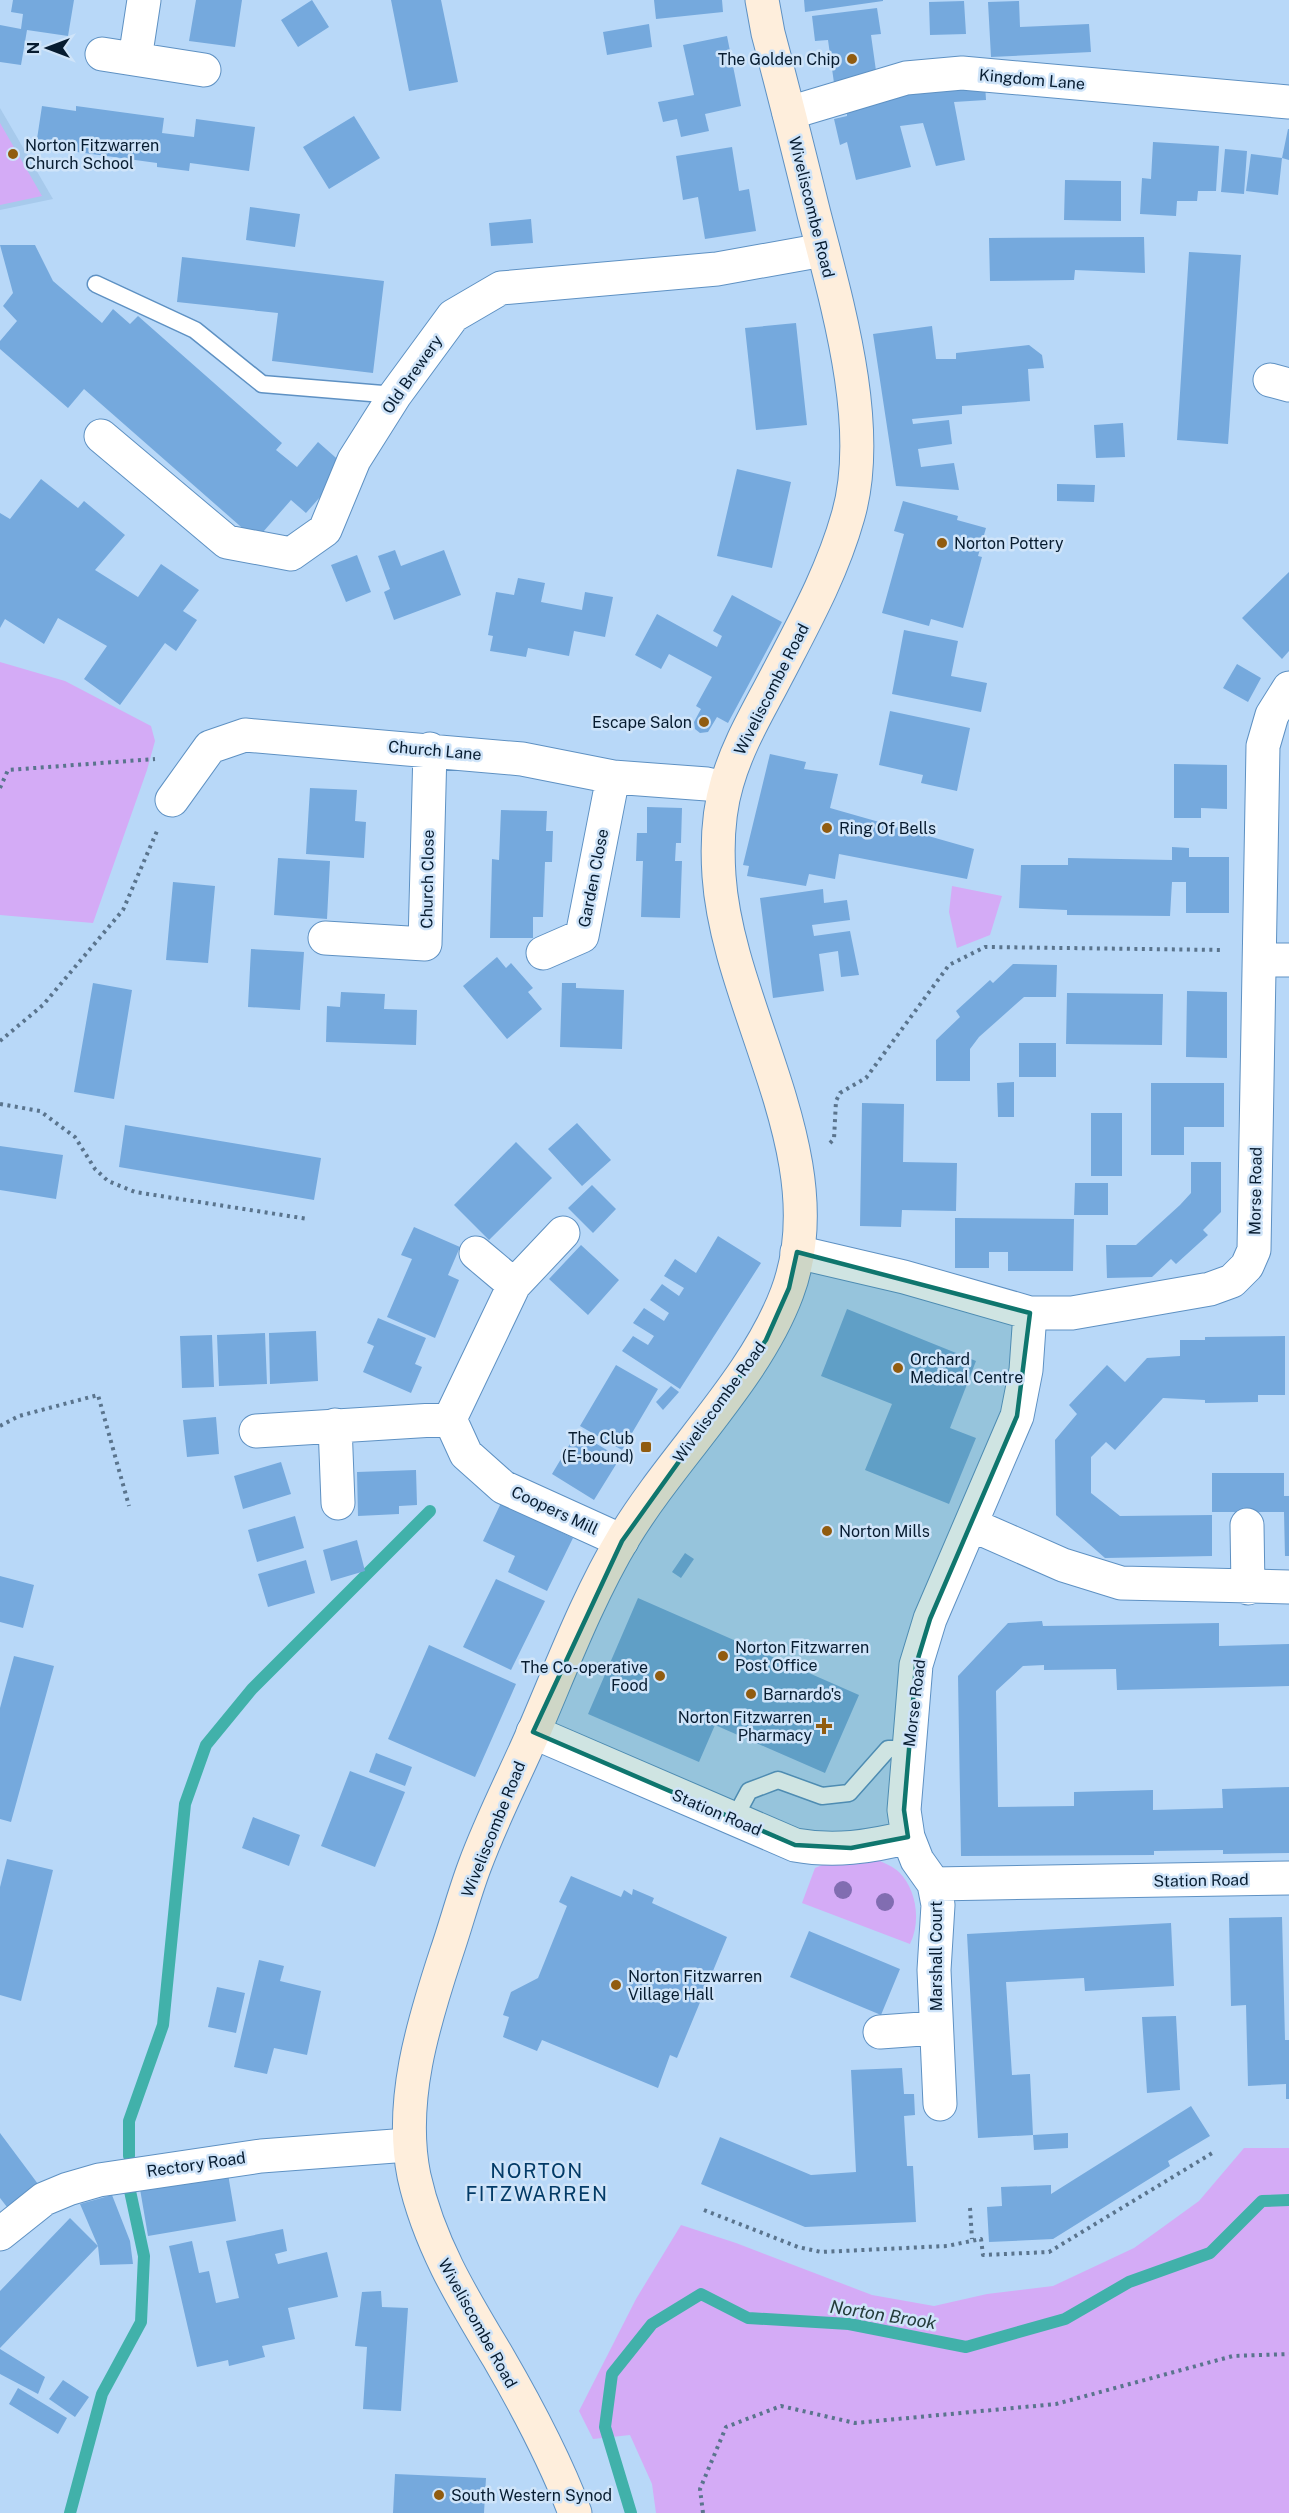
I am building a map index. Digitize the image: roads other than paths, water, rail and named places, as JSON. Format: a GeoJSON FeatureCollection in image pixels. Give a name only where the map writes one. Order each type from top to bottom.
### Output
{"type":"FeatureCollection","features":[{"type":"Feature","properties":{"kind":"main road","name":"Wiveliscombe Road"},"geometry":{"type":"LineString","coordinates":[[575,2513],[561,2477],[531,2417],[441,2258],[422,2206],[408,2145],[413,2078],[430,2003],[476,1862],[569,1648],[622,1541],[664,1477],[766,1340],[789,1288],[797,1252],[800,1220],[792,1152],[730,939],[719,881],[719,826],[725,788],[742,740],[831,570],[851,509],[857,460],[855,414],[842,331],[768,33],[762,0]]}},
{"type":"Feature","properties":{"kind":"street"},"geometry":{"type":"LineString","coordinates":[[135,59],[144,0]]}},
{"type":"Feature","properties":{"kind":"street"},"geometry":{"type":"LineString","coordinates":[[102,54],[204,70]]}},
{"type":"Feature","properties":{"kind":"street","name":"Kingdom Lane"},"geometry":{"type":"LineString","coordinates":[[789,113],[906,78],[962,73],[1285,102]]}},
{"type":"Feature","properties":{"kind":"street","name":"Old Brewery"},"geometry":{"type":"LineString","coordinates":[[101,436],[227,542],[291,554],[325,530],[354,460],[395,395],[453,316],[501,288],[717,269],[823,250]]}},
{"type":"Feature","properties":{"kind":"street","name":"Morse Road"},"geometry":{"type":"LineString","coordinates":[[797,1252],[904,1277],[1030,1313],[1072,1313],[1210,1289],[1232,1281],[1247,1266],[1254,1250],[1270,957],[1263,746],[1272,715],[1289,688]]}},
{"type":"Feature","properties":{"kind":"street","name":"Church Lane"},"geometry":{"type":"LineString","coordinates":[[172,800],[210,747],[245,735],[430,749],[522,759],[613,777],[707,784],[725,788]]}},
{"type":"Feature","properties":{"kind":"street","name":"Church Close"},"geometry":{"type":"LineString","coordinates":[[325,938],[425,944],[430,749]]}},
{"type":"Feature","properties":{"kind":"street","name":"Garden Close"},"geometry":{"type":"LineString","coordinates":[[543,953],[582,936],[613,777]]}},
{"type":"Feature","properties":{"kind":"street"},"geometry":{"type":"LineString","coordinates":[[256,1431],[450,1419],[514,1285],[564,1233]]}},
{"type":"Feature","properties":{"kind":"street"},"geometry":{"type":"LineString","coordinates":[[476,1253],[514,1285]]}},
{"type":"Feature","properties":{"kind":"street","name":"Morse Road"},"geometry":{"type":"LineString","coordinates":[[934,1884],[917,1860],[908,1837],[904,1810],[916,1665],[930,1619],[1017,1416],[1026,1370],[1030,1313]]}},
{"type":"Feature","properties":{"kind":"street","name":"Coopers Mill"},"geometry":{"type":"LineString","coordinates":[[450,1419],[466,1454],[503,1487],[622,1541]]}},
{"type":"Feature","properties":{"kind":"street"},"geometry":{"type":"LineString","coordinates":[[335,1425],[338,1503]]}},
{"type":"Feature","properties":{"kind":"street"},"geometry":{"type":"LineString","coordinates":[[972,1525],[1063,1565],[1121,1583],[1248,1588],[1289,1587]]}},
{"type":"Feature","properties":{"kind":"street"},"geometry":{"type":"LineString","coordinates":[[1247,1525],[1248,1588]]}},
{"type":"Feature","properties":{"kind":"street","name":"Station Road"},"geometry":{"type":"LineString","coordinates":[[533,1732],[795,1845],[818,1849],[851,1848],[908,1837]]}},
{"type":"Feature","properties":{"kind":"street","name":"Station Road"},"geometry":{"type":"LineString","coordinates":[[934,1884],[1289,1878]]}},
{"type":"Feature","properties":{"kind":"street","name":"Marshall Court"},"geometry":{"type":"LineString","coordinates":[[934,1884],[938,1905],[934,1970],[940,2104]]}},
{"type":"Feature","properties":{"kind":"street","name":"Marshall Court"},"geometry":{"type":"LineString","coordinates":[[880,2032],[936,2028]]}},
{"type":"Feature","properties":{"kind":"street","name":"Rectory Road"},"geometry":{"type":"LineString","coordinates":[[0,2234],[44,2199],[99,2180],[261,2156],[408,2145]]}},
{"type":"Feature","properties":{"kind":"lane"},"geometry":{"type":"LineString","coordinates":[[96,284],[195,330],[262,384],[395,395]]}},
{"type":"Feature","properties":{"kind":"lane"},"geometry":{"type":"LineString","coordinates":[[734,1819],[749,1791],[778,1780],[822,1796],[849,1793],[888,1749],[909,1749]]}},
{"type":"Feature","properties":{"kind":"waterway"},"geometry":{"type":"LineString","coordinates":[[129,2156],[129,2121],[163,2025],[185,1804],[206,1745],[252,1689],[430,1511]]}},
{"type":"Feature","properties":{"kind":"waterway"},"geometry":{"type":"LineString","coordinates":[[70,2513],[102,2394],[141,2322],[144,2256],[130,2191]]}},
{"type":"Feature","properties":{"kind":"waterway","name":"Norton Brook"},"geometry":{"type":"LineString","coordinates":[[631,2513],[605,2427],[612,2374],[652,2324],[701,2294],[748,2318],[849,2324],[966,2347],[1065,2319],[1129,2282],[1210,2253],[1262,2201],[1289,2200]]}},
{"type":"Feature","properties":{"kind":"place","name":"The Golden Chip"},"geometry":{"type":"Point","coordinates":[852,59]}},
{"type":"Feature","properties":{"kind":"place","name":"Norton Fitzwarren Church School"},"geometry":{"type":"Point","coordinates":[13,154]}},
{"type":"Feature","properties":{"kind":"place","name":"Norton Pottery"},"geometry":{"type":"Point","coordinates":[942,543]}},
{"type":"Feature","properties":{"kind":"place","name":"Escape Salon"},"geometry":{"type":"Point","coordinates":[704,722]}},
{"type":"Feature","properties":{"kind":"place","name":"Ring Of Bells"},"geometry":{"type":"Point","coordinates":[827,828]}},
{"type":"Feature","properties":{"kind":"place","name":"Orchard Medical Centre"},"geometry":{"type":"Point","coordinates":[898,1368]}},
{"type":"Feature","properties":{"kind":"place","name":"The Club (E-bound)"},"geometry":{"type":"Point","coordinates":[646,1447]}},
{"type":"Feature","properties":{"kind":"place","name":"Norton Mills"},"geometry":{"type":"Point","coordinates":[827,1531]}},
{"type":"Feature","properties":{"kind":"place","name":"Norton Fitzwarren Post Office"},"geometry":{"type":"Point","coordinates":[723,1656]}},
{"type":"Feature","properties":{"kind":"place","name":"The Co-operative Food"},"geometry":{"type":"Point","coordinates":[660,1676]}},
{"type":"Feature","properties":{"kind":"place","name":"Barnardo's"},"geometry":{"type":"Point","coordinates":[751,1694]}},
{"type":"Feature","properties":{"kind":"place","name":"Norton Fitzwarren Pharmacy"},"geometry":{"type":"Point","coordinates":[824,1726]}},
{"type":"Feature","properties":{"kind":"place","name":"Norton Fitzwarren Village Hall"},"geometry":{"type":"Point","coordinates":[616,1985]}},
{"type":"Feature","properties":{"kind":"place","name":"South Western Synod"},"geometry":{"type":"Point","coordinates":[439,2495]}},
{"type":"Feature","properties":{"kind":"district","name":"NORTON FITZWARREN"},"geometry":{"type":"Point","coordinates":[537,2182]}}]}
